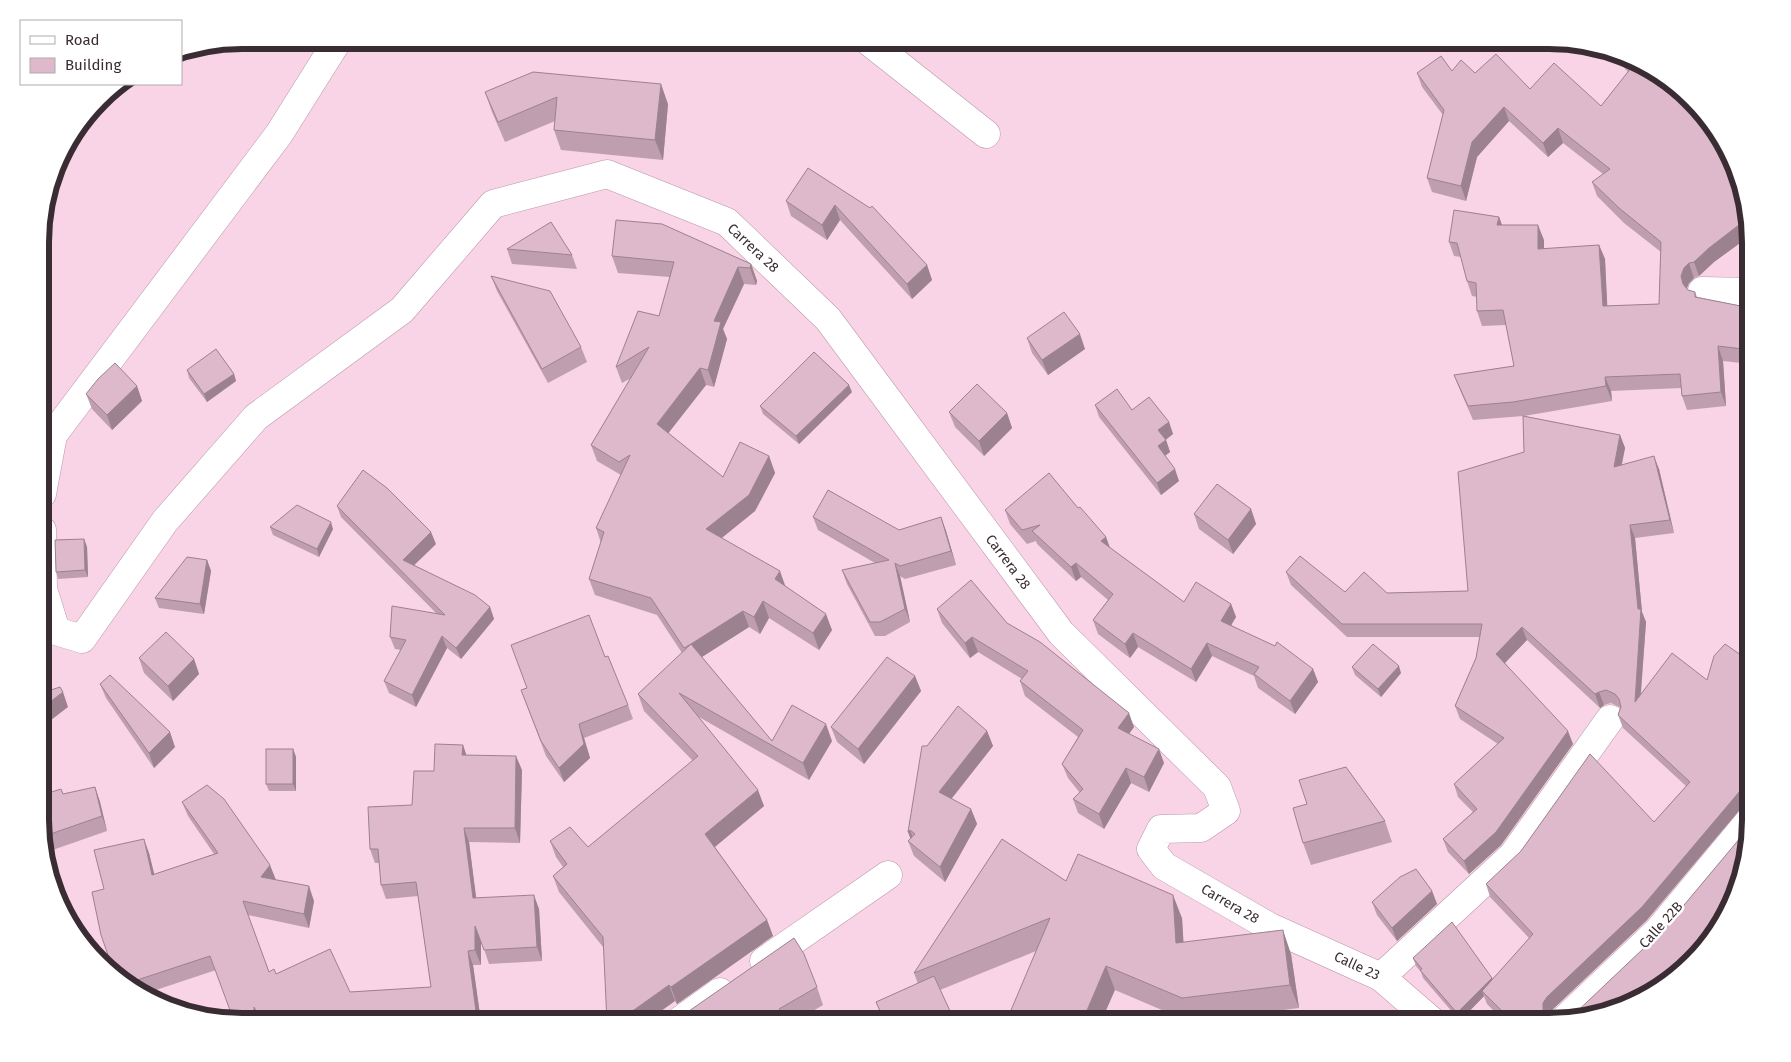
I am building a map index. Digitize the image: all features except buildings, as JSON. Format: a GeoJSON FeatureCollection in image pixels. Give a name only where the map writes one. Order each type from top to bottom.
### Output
{"type":"FeatureCollection","features":[{"type":"Feature","properties":{"kind":"street"},"geometry":{"type":"LineString","coordinates":[[49,456],[53,435],[279,134],[332,49]]}},
{"type":"Feature","properties":{"kind":"street"},"geometry":{"type":"LineString","coordinates":[[878,49],[986,134]]}},
{"type":"Feature","properties":{"kind":"street","name":"Carrera 28"},"geometry":{"type":"LineString","coordinates":[[49,608],[56,631],[82,639],[165,521],[256,417],[402,310],[493,204],[607,174],[727,222],[828,319],[1061,633],[1217,787],[1226,811],[1201,828],[1161,829],[1150,849],[1164,866],[1270,927]]}},
{"type":"Feature","properties":{"kind":"street"},"geometry":{"type":"LineString","coordinates":[[1702,291],[1742,292]]}},
{"type":"Feature","properties":{"kind":"street"},"geometry":{"type":"LineString","coordinates":[[1381,977],[1513,855],[1610,719]]}},
{"type":"Feature","properties":{"kind":"street","name":"Calle 22B"},"geometry":{"type":"LineString","coordinates":[[1573,1012],[1658,931],[1742,831]]}},
{"type":"Feature","properties":{"kind":"street"},"geometry":{"type":"LineString","coordinates":[[691,1013],[888,875]]}},
{"type":"Feature","properties":{"kind":"street","name":"Calle 23"},"geometry":{"type":"LineString","coordinates":[[1270,927],[1381,977],[1423,1013]]}}]}
